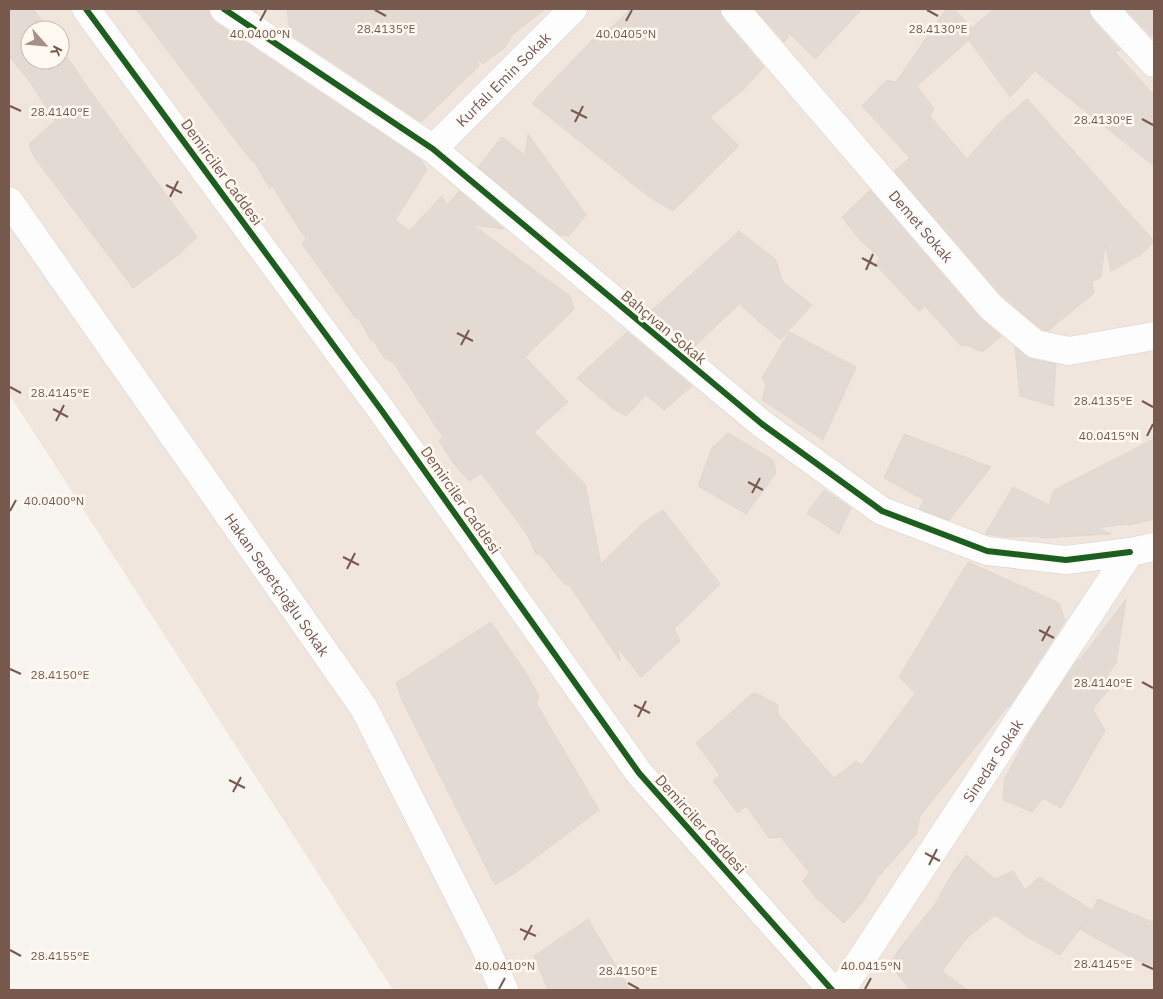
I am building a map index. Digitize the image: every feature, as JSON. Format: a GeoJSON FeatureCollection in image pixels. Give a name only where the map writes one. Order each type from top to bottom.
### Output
{"type":"FeatureCollection","features":[{"type":"Feature","properties":{"kind":"street","name":"Demirciler Caddesi"},"geometry":{"type":"LineString","coordinates":[[86,9],[382,411],[639,773],[832,990]]}},
{"type":"Feature","properties":{"kind":"street","name":"Bahçıvan Sokak"},"geometry":{"type":"LineString","coordinates":[[224,9],[433,149],[762,424],[882,511],[987,550],[1066,560],[1142,550]]}},
{"type":"Feature","properties":{"kind":"street","name":"Kurfalı Emin Sokak"},"geometry":{"type":"LineString","coordinates":[[433,149],[573,9]]}},
{"type":"Feature","properties":{"kind":"street","name":"Demet Sokak"},"geometry":{"type":"LineString","coordinates":[[735,9],[991,307],[1035,344],[1069,351],[1154,336]]}},
{"type":"Feature","properties":{"kind":"street"},"geometry":{"type":"LineString","coordinates":[[1104,9],[1154,63]]}},
{"type":"Feature","properties":{"kind":"street","name":"Hakan Sepetçioğlu Sokak"},"geometry":{"type":"LineString","coordinates":[[9,201],[364,708],[486,949],[504,990]]}},
{"type":"Feature","properties":{"kind":"street","name":"Sinedar Sokak"},"geometry":{"type":"LineString","coordinates":[[842,990],[1142,550]]}},
{"type":"Feature","properties":{"kind":"shaded area"},"geometry":{"type":"Polygon","coordinates":[[[9,9],[1154,9],[1154,990],[393,990],[9,394],[9,9]]]}},
{"type":"Feature","properties":{"kind":"building"},"geometry":{"type":"Polygon","coordinates":[[[9,9],[33,9],[41,20],[20,20],[20,70],[9,56],[9,9]]]}},
{"type":"Feature","properties":{"kind":"building"},"geometry":{"type":"Polygon","coordinates":[[[136,9],[208,9],[210,16],[215,22],[420,159],[427,170],[395,220],[409,231],[442,196],[447,205],[459,191],[504,229],[473,225],[570,296],[574,309],[525,357],[568,402],[534,432],[585,484],[601,564],[642,524],[663,510],[720,584],[674,629],[680,641],[641,677],[618,648],[620,661],[570,586],[564,584],[541,555],[536,554],[527,534],[481,473],[469,481],[454,464],[439,441],[443,437],[393,362],[384,358],[358,318],[356,319],[302,244],[306,239],[272,186],[270,189],[255,163],[250,159],[136,9]]]}},
{"type":"Feature","properties":{"kind":"building"},"geometry":{"type":"Polygon","coordinates":[[[287,9],[545,9],[512,35],[505,47],[483,64],[476,58],[479,66],[421,122],[290,34],[287,9]]]}},
{"type":"Feature","properties":{"kind":"building"},"geometry":{"type":"Polygon","coordinates":[[[630,9],[720,9],[723,19],[764,67],[744,89],[710,117],[739,146],[673,211],[649,197],[532,103],[597,35],[611,28],[630,9]]]}},
{"type":"Feature","properties":{"kind":"building"},"geometry":{"type":"Polygon","coordinates":[[[755,9],[862,9],[815,59],[790,34],[784,42],[755,9]]]}},
{"type":"Feature","properties":{"kind":"building"},"geometry":{"type":"Polygon","coordinates":[[[946,9],[954,9],[972,28],[994,9],[1089,9],[1093,20],[1120,50],[1115,52],[1154,95],[1154,166],[1035,71],[1010,97],[969,40],[917,86],[934,109],[930,116],[967,159],[998,124],[1027,99],[1154,241],[1142,254],[1111,271],[1105,244],[1101,277],[1092,282],[1094,293],[1048,331],[1042,330],[1002,296],[894,171],[910,158],[862,106],[887,80],[896,82],[946,9]]]}},
{"type":"Feature","properties":{"kind":"building"},"geometry":{"type":"Polygon","coordinates":[[[1125,9],[1154,9],[1152,36],[1151,36],[1125,9]]]}},
{"type":"Feature","properties":{"kind":"building"},"geometry":{"type":"Polygon","coordinates":[[[70,61],[197,237],[178,255],[133,288],[34,157],[29,144],[55,121],[20,70],[70,70],[70,61]]]}},
{"type":"Feature","properties":{"kind":"building"},"geometry":{"type":"Polygon","coordinates":[[[528,134],[586,215],[569,236],[560,235],[478,167],[502,137],[525,155],[528,134]]]}},
{"type":"Feature","properties":{"kind":"building"},"geometry":{"type":"Polygon","coordinates":[[[870,190],[979,317],[1001,336],[982,352],[966,345],[961,346],[925,306],[919,311],[875,264],[880,258],[859,239],[842,217],[870,190]]]}},
{"type":"Feature","properties":{"kind":"building"},"geometry":{"type":"Polygon","coordinates":[[[739,231],[775,259],[783,282],[812,305],[780,340],[739,304],[694,347],[651,311],[739,231]]]}},
{"type":"Feature","properties":{"kind":"building"},"geometry":{"type":"Polygon","coordinates":[[[627,332],[692,386],[664,410],[646,395],[626,416],[611,407],[577,378],[627,332]]]}},
{"type":"Feature","properties":{"kind":"building"},"geometry":{"type":"Polygon","coordinates":[[[789,332],[856,367],[823,440],[762,400],[766,385],[762,378],[789,332]]]}},
{"type":"Feature","properties":{"kind":"building"},"geometry":{"type":"Polygon","coordinates":[[[1015,347],[1031,359],[1056,364],[1053,406],[1020,396],[1015,347]]]}},
{"type":"Feature","properties":{"kind":"building"},"geometry":{"type":"Polygon","coordinates":[[[728,433],[773,460],[776,473],[746,514],[698,486],[712,448],[728,433]]]}},
{"type":"Feature","properties":{"kind":"building"},"geometry":{"type":"Polygon","coordinates":[[[904,434],[991,467],[949,520],[919,509],[924,500],[884,478],[904,434]]]}},
{"type":"Feature","properties":{"kind":"building"},"geometry":{"type":"Polygon","coordinates":[[[1154,439],[1154,519],[1129,525],[1098,528],[1111,534],[1040,538],[1040,536],[1006,537],[985,534],[1013,487],[1049,505],[1054,490],[1154,439]]]}},
{"type":"Feature","properties":{"kind":"building"},"geometry":{"type":"Polygon","coordinates":[[[824,490],[851,508],[839,534],[807,513],[824,490]]]}},
{"type":"Feature","properties":{"kind":"building"},"geometry":{"type":"Polygon","coordinates":[[[968,562],[1059,603],[1065,621],[1009,707],[1009,705],[920,816],[916,834],[878,877],[862,903],[844,923],[817,899],[803,881],[809,872],[781,837],[769,838],[746,806],[738,813],[713,781],[720,775],[696,743],[752,694],[756,693],[778,705],[778,714],[834,778],[856,761],[862,765],[915,693],[899,677],[968,562]]]}},
{"type":"Feature","properties":{"kind":"building"},"geometry":{"type":"Polygon","coordinates":[[[1126,599],[1116,663],[1108,674],[1110,688],[1093,709],[1105,731],[1061,808],[1043,798],[1032,812],[1003,800],[1005,778],[1031,730],[1078,659],[1079,661],[1126,599]]]}},
{"type":"Feature","properties":{"kind":"building"},"geometry":{"type":"Polygon","coordinates":[[[491,622],[526,673],[539,696],[536,703],[599,810],[515,873],[495,885],[402,700],[396,683],[491,622]]]}},
{"type":"Feature","properties":{"kind":"building"},"geometry":{"type":"Polygon","coordinates":[[[966,855],[995,879],[1013,871],[1025,890],[1039,877],[1092,910],[1098,899],[1154,923],[1154,966],[1132,958],[1081,930],[1086,921],[1060,955],[1029,938],[995,915],[967,938],[942,971],[967,990],[910,990],[890,964],[900,948],[935,904],[953,872],[966,855]]]}},
{"type":"Feature","properties":{"kind":"building"},"geometry":{"type":"Polygon","coordinates":[[[588,919],[630,990],[548,990],[534,956],[588,919]]]}},
{"type":"Feature","properties":{"kind":"cycle path"},"geometry":{"type":"LineString","coordinates":[[86,9],[382,411],[639,773],[832,990]]}},
{"type":"Feature","properties":{"kind":"cycle path"},"geometry":{"type":"LineString","coordinates":[[224,9],[433,149],[762,424],[882,511],[987,551],[1066,560],[1130,552]]}}]}
